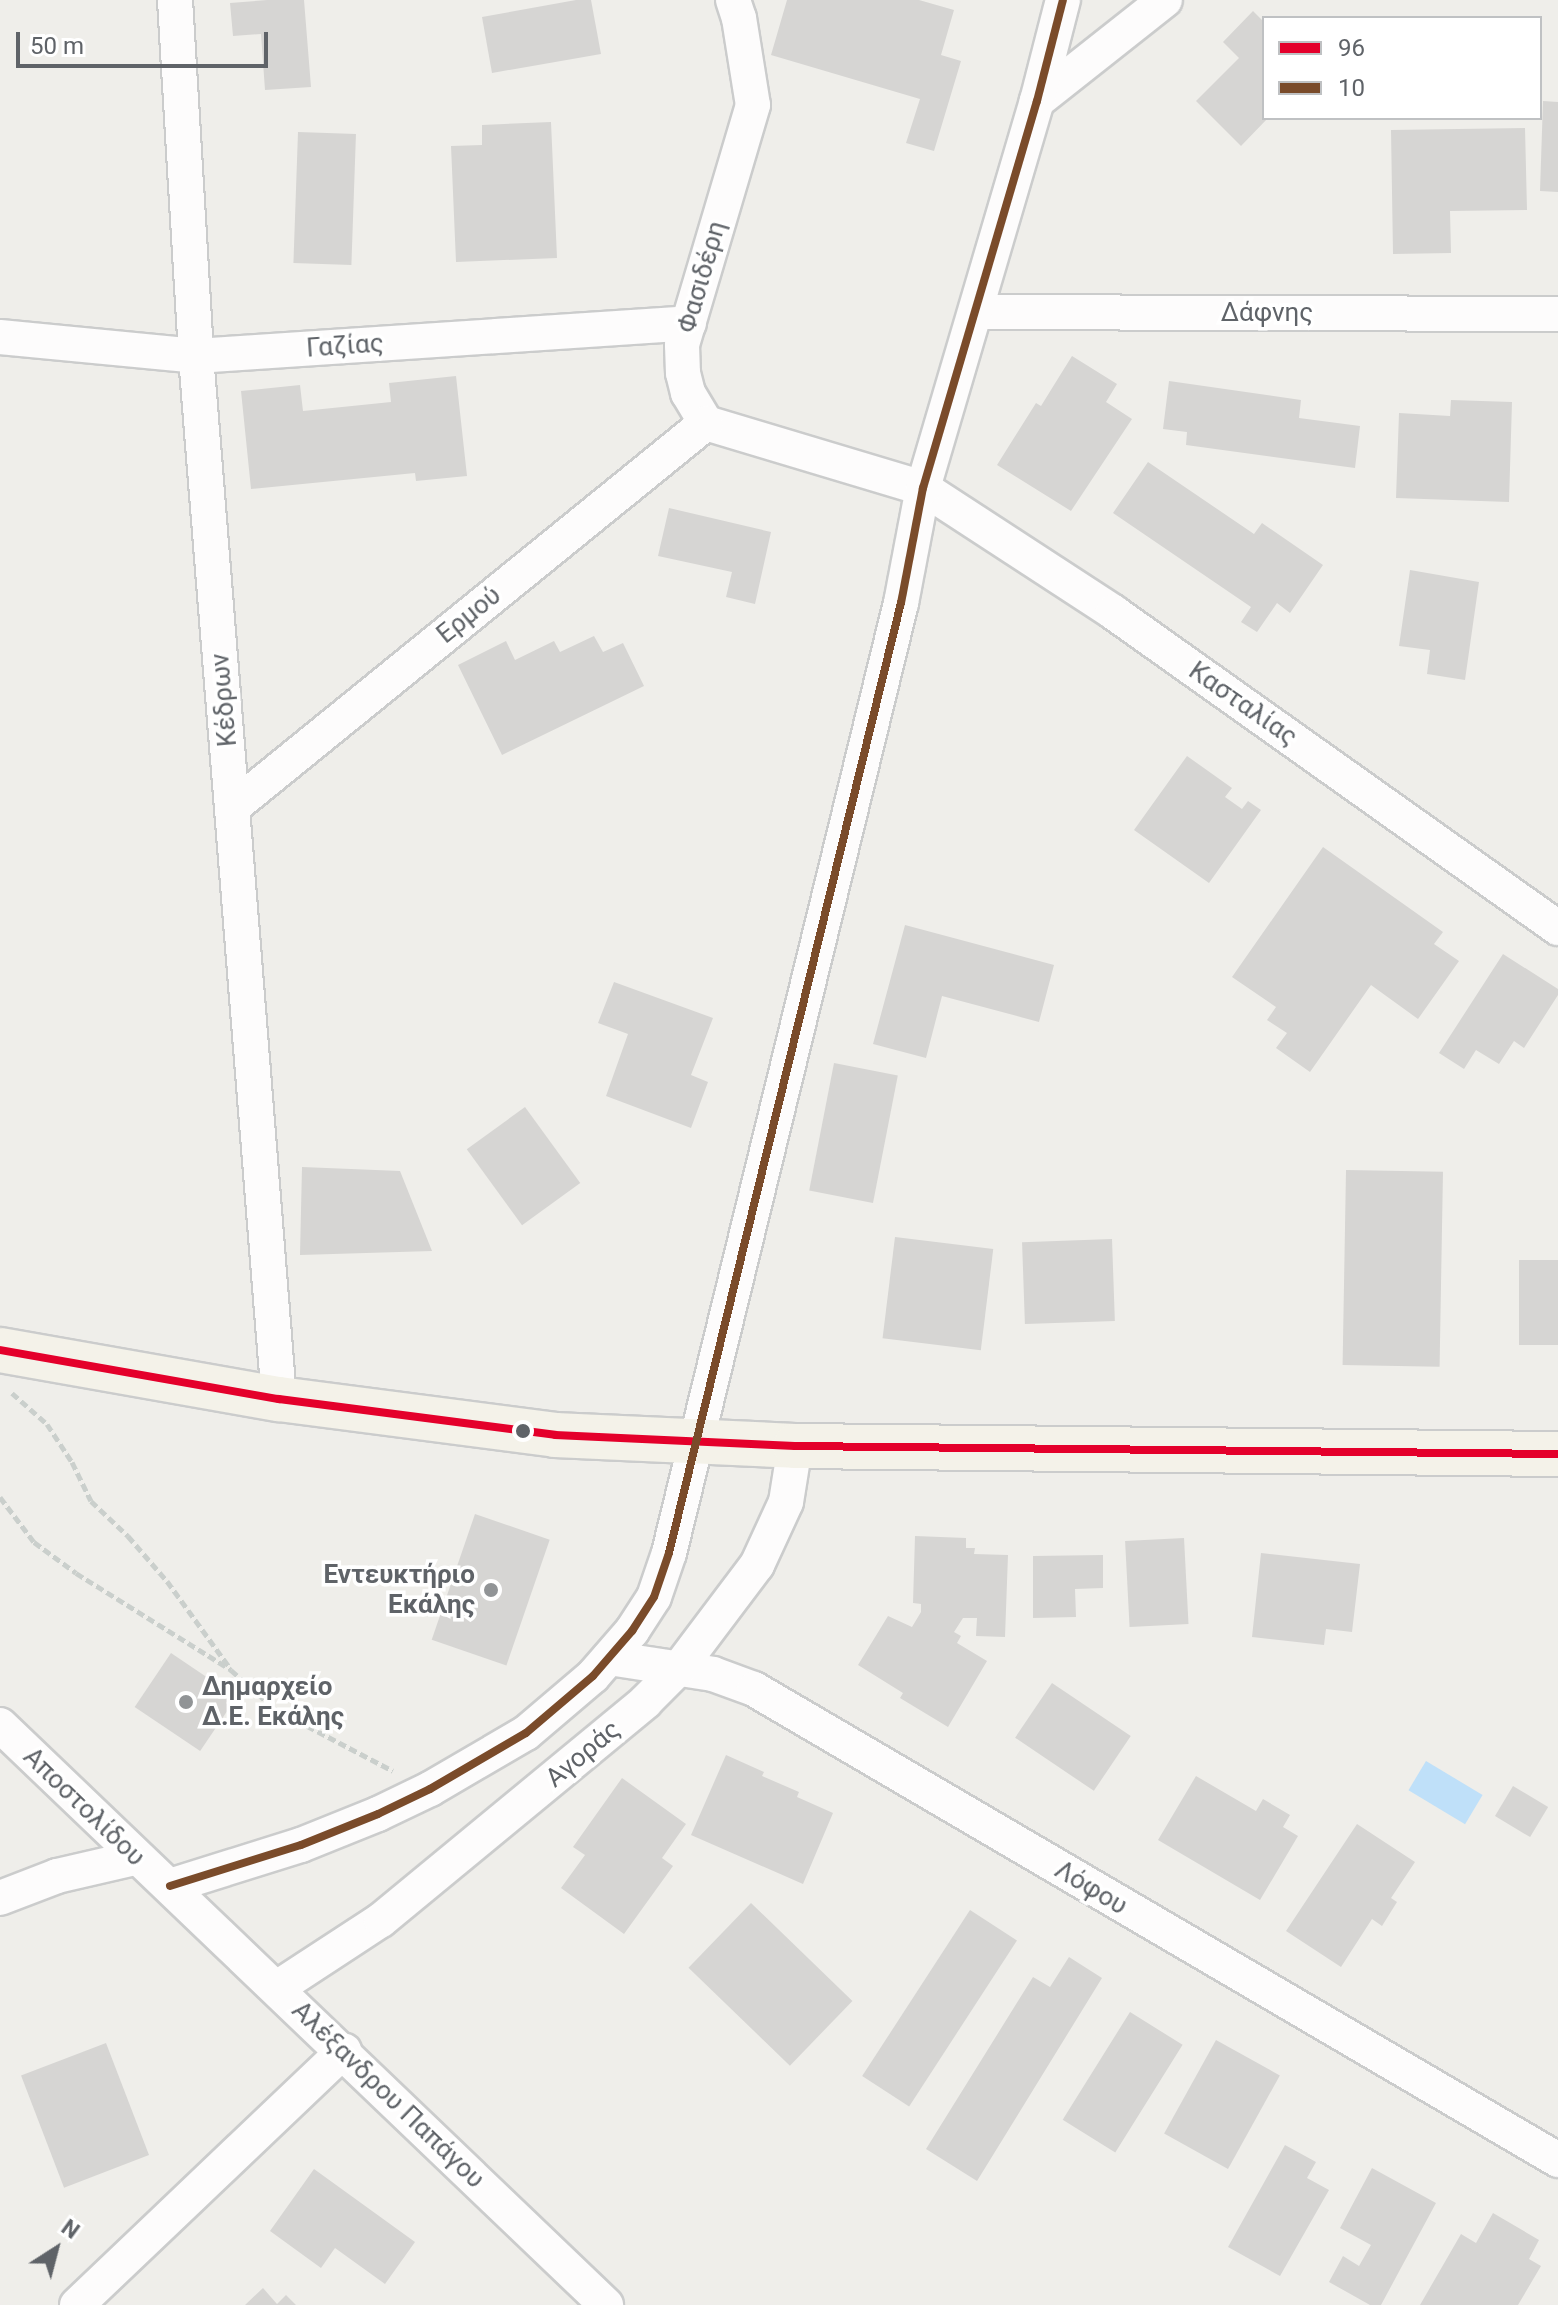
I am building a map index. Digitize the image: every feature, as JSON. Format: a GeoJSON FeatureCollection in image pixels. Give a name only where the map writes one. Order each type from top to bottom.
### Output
{"type":"FeatureCollection","features":[{"type":"Feature","properties":{"kind":"main road"},"geometry":{"type":"LineString","coordinates":[[2,1368],[279,1399],[555,1435],[693,1443],[1558,1454]]}},
{"type":"Feature","properties":{"kind":"street","name":"Κέδρων"},"geometry":{"type":"LineString","coordinates":[[175,0],[196,356],[279,1399]]}},
{"type":"Feature","properties":{"kind":"street","name":"Φασιδέρη"},"geometry":{"type":"LineString","coordinates":[[706,423],[688,393],[683,373],[682,345],[753,105],[739,18],[733,0]]}},
{"type":"Feature","properties":{"kind":"street","name":"Αγοράς"},"geometry":{"type":"LineString","coordinates":[[170,1886],[313,1840],[430,1789],[526,1733],[609,1658],[641,1618],[662,1578],[901,603],[923,488],[1037,101],[1063,0]]}},
{"type":"Feature","properties":{"kind":"street"},"geometry":{"type":"LineString","coordinates":[[1037,101],[1165,0]]}},
{"type":"Feature","properties":{"kind":"street","name":"Δάφνης"},"geometry":{"type":"LineString","coordinates":[[976,312],[1558,314]]}},
{"type":"Feature","properties":{"kind":"street","name":"Γαζίας"},"geometry":{"type":"LineString","coordinates":[[0,337],[196,356],[689,323]]}},
{"type":"Feature","properties":{"kind":"street"},"geometry":{"type":"LineString","coordinates":[[706,423],[923,488]]}},
{"type":"Feature","properties":{"kind":"street","name":"Ερμού"},"geometry":{"type":"LineString","coordinates":[[233,807],[706,423]]}},
{"type":"Feature","properties":{"kind":"street","name":"Κασταλίας"},"geometry":{"type":"LineString","coordinates":[[923,488],[1113,612],[1558,928]]}},
{"type":"Feature","properties":{"kind":"street","name":"Αγοράς"},"geometry":{"type":"LineString","coordinates":[[277,1988],[381,1920],[645,1702],[680,1667],[757,1565],[786,1502],[795,1446]]}},
{"type":"Feature","properties":{"kind":"street","name":"Λόφου"},"geometry":{"type":"LineString","coordinates":[[609,1658],[713,1674],[754,1689],[1558,2160]]}},
{"type":"Feature","properties":{"kind":"street","name":"Αποστολίδου"},"geometry":{"type":"LineString","coordinates":[[0,1725],[135,1858],[170,1886]]}},
{"type":"Feature","properties":{"kind":"street"},"geometry":{"type":"LineString","coordinates":[[0,1898],[57,1876],[135,1858]]}},
{"type":"Feature","properties":{"kind":"street","name":"Αλέξανδρου Παπάγου"},"geometry":{"type":"LineString","coordinates":[[170,1886],[606,2305]]}},
{"type":"Feature","properties":{"kind":"street"},"geometry":{"type":"LineString","coordinates":[[77,2305],[344,2051]]}},
{"type":"Feature","properties":{"kind":"path"},"geometry":{"type":"LineString","coordinates":[[2,1368],[47,1424],[72,1462],[91,1501],[128,1536],[167,1581],[231,1670]]}},
{"type":"Feature","properties":{"kind":"path"},"geometry":{"type":"LineString","coordinates":[[0,1497],[34,1542],[76,1573],[231,1670],[275,1709],[430,1789]]}},
{"type":"Feature","properties":{"kind":"water"},"geometry":{"type":"Polygon","coordinates":[[[1426,1761],[1483,1795],[1465,1824],[1408,1790],[1426,1761]]]}},
{"type":"Feature","properties":{"kind":"building"},"geometry":{"type":"Polygon","coordinates":[[[304,0],[311,87],[265,90],[261,34],[233,36],[230,3],[304,0]]]}},
{"type":"Feature","properties":{"kind":"building"},"geometry":{"type":"Polygon","coordinates":[[[591,0],[601,54],[492,73],[482,17],[591,0]]]}},
{"type":"Feature","properties":{"kind":"building"},"geometry":{"type":"Polygon","coordinates":[[[787,0],[919,0],[954,10],[941,55],[961,61],[934,151],[906,143],[920,99],[771,55],[787,0]]]}},
{"type":"Feature","properties":{"kind":"building"},"geometry":{"type":"Polygon","coordinates":[[[1253,11],[1262,20],[1262,120],[1266,120],[1241,146],[1196,101],[1239,58],[1223,42],[1253,11]]]}},
{"type":"Feature","properties":{"kind":"building"},"geometry":{"type":"Polygon","coordinates":[[[1543,101],[1558,102],[1558,192],[1540,191],[1543,101]]]}},
{"type":"Feature","properties":{"kind":"building"},"geometry":{"type":"Polygon","coordinates":[[[551,122],[557,258],[456,262],[451,146],[482,145],[482,125],[551,122]]]}},
{"type":"Feature","properties":{"kind":"building"},"geometry":{"type":"Polygon","coordinates":[[[1525,128],[1527,210],[1450,211],[1451,253],[1393,254],[1391,130],[1525,128]]]}},
{"type":"Feature","properties":{"kind":"building"},"geometry":{"type":"Polygon","coordinates":[[[298,132],[356,134],[351,265],[293,263],[298,132]]]}},
{"type":"Feature","properties":{"kind":"building"},"geometry":{"type":"Polygon","coordinates":[[[1072,356],[1117,384],[1106,402],[1132,419],[1071,511],[997,465],[1036,403],[1041,406],[1072,356]]]}},
{"type":"Feature","properties":{"kind":"building"},"geometry":{"type":"Polygon","coordinates":[[[456,376],[467,476],[416,481],[415,473],[251,489],[241,391],[300,385],[303,411],[391,402],[389,383],[456,376]]]}},
{"type":"Feature","properties":{"kind":"building"},"geometry":{"type":"Polygon","coordinates":[[[1169,381],[1301,400],[1299,418],[1360,426],[1355,468],[1186,445],[1187,432],[1163,429],[1169,381]]]}},
{"type":"Feature","properties":{"kind":"building"},"geometry":{"type":"Polygon","coordinates":[[[1451,400],[1512,402],[1509,502],[1396,498],[1399,413],[1450,416],[1451,400]]]}},
{"type":"Feature","properties":{"kind":"building"},"geometry":{"type":"Polygon","coordinates":[[[1148,462],[1254,534],[1262,523],[1323,565],[1290,613],[1277,603],[1257,632],[1241,622],[1251,607],[1113,513],[1148,462]]]}},
{"type":"Feature","properties":{"kind":"building"},"geometry":{"type":"Polygon","coordinates":[[[669,508],[771,532],[755,604],[726,597],[732,572],[658,556],[669,508]]]}},
{"type":"Feature","properties":{"kind":"building"},"geometry":{"type":"Polygon","coordinates":[[[1410,570],[1479,582],[1465,680],[1427,674],[1430,650],[1399,646],[1410,570]]]}},
{"type":"Feature","properties":{"kind":"building"},"geometry":{"type":"Polygon","coordinates":[[[594,636],[603,652],[623,643],[644,686],[502,755],[458,665],[506,641],[515,660],[554,641],[560,652],[594,636]]]}},
{"type":"Feature","properties":{"kind":"building"},"geometry":{"type":"Polygon","coordinates":[[[1187,756],[1232,788],[1225,797],[1242,809],[1248,801],[1261,810],[1209,883],[1134,830],[1187,756]]]}},
{"type":"Feature","properties":{"kind":"building"},"geometry":{"type":"Polygon","coordinates":[[[1323,847],[1443,932],[1434,944],[1459,961],[1418,1019],[1371,985],[1310,1072],[1276,1048],[1287,1033],[1267,1020],[1276,1007],[1232,977],[1323,847]]]}},
{"type":"Feature","properties":{"kind":"building"},"geometry":{"type":"Polygon","coordinates":[[[905,925],[1054,965],[1039,1022],[942,996],[926,1058],[873,1044],[905,925]]]}},
{"type":"Feature","properties":{"kind":"building"},"geometry":{"type":"Polygon","coordinates":[[[1503,954],[1558,989],[1558,995],[1524,1048],[1514,1041],[1499,1064],[1476,1050],[1464,1069],[1439,1053],[1503,954]]]}},
{"type":"Feature","properties":{"kind":"building"},"geometry":{"type":"Polygon","coordinates":[[[614,982],[713,1018],[691,1075],[708,1082],[691,1128],[606,1096],[628,1034],[598,1023],[614,982]]]}},
{"type":"Feature","properties":{"kind":"building"},"geometry":{"type":"Polygon","coordinates":[[[834,1063],[898,1075],[873,1203],[809,1191],[834,1063]]]}},
{"type":"Feature","properties":{"kind":"building"},"geometry":{"type":"Polygon","coordinates":[[[525,1107],[580,1183],[522,1225],[467,1149],[525,1107]]]}},
{"type":"Feature","properties":{"kind":"building"},"geometry":{"type":"Polygon","coordinates":[[[302,1167],[400,1171],[432,1251],[300,1255],[302,1167]]]}},
{"type":"Feature","properties":{"kind":"building"},"geometry":{"type":"Polygon","coordinates":[[[1346,1170],[1443,1172],[1440,1367],[1343,1365],[1346,1170]]]}},
{"type":"Feature","properties":{"kind":"building"},"geometry":{"type":"Polygon","coordinates":[[[895,1237],[993,1249],[981,1350],[883,1338],[895,1237]]]}},
{"type":"Feature","properties":{"kind":"building"},"geometry":{"type":"Polygon","coordinates":[[[1112,1239],[1115,1321],[1025,1324],[1022,1242],[1112,1239]]]}},
{"type":"Feature","properties":{"kind":"building"},"geometry":{"type":"Polygon","coordinates":[[[1519,1260],[1558,1260],[1558,1345],[1519,1345],[1519,1260]]]}},
{"type":"Feature","properties":{"kind":"building","name":"Εντευκτήριο Εκάλης"},"geometry":{"type":"Polygon","coordinates":[[[475,1514],[550,1540],[506,1665],[432,1640],[475,1514]]]}},
{"type":"Feature","properties":{"kind":"building"},"geometry":{"type":"Polygon","coordinates":[[[915,1536],[966,1538],[966,1548],[975,1548],[974,1554],[1008,1555],[1005,1637],[976,1636],[977,1618],[963,1618],[954,1632],[961,1636],[957,1643],[987,1661],[948,1727],[900,1698],[903,1693],[858,1665],[888,1616],[912,1627],[921,1612],[921,1604],[913,1603],[915,1536]]]}},
{"type":"Feature","properties":{"kind":"building"},"geometry":{"type":"Polygon","coordinates":[[[1184,1538],[1189,1624],[1130,1627],[1125,1541],[1184,1538]]]}},
{"type":"Feature","properties":{"kind":"building"},"geometry":{"type":"Polygon","coordinates":[[[1261,1553],[1360,1564],[1352,1632],[1326,1629],[1324,1645],[1252,1637],[1261,1553]]]}},
{"type":"Feature","properties":{"kind":"building"},"geometry":{"type":"Polygon","coordinates":[[[1103,1555],[1103,1588],[1075,1589],[1076,1617],[1033,1618],[1033,1556],[1103,1555]]]}},
{"type":"Feature","properties":{"kind":"building","name":"Δημαρχείο Δ.Ε. Εκάλης"},"geometry":{"type":"Polygon","coordinates":[[[171,1653],[236,1697],[200,1751],[135,1707],[171,1653]]]}},
{"type":"Feature","properties":{"kind":"building"},"geometry":{"type":"Polygon","coordinates":[[[1052,1683],[1131,1736],[1094,1791],[1015,1738],[1052,1683]]]}},
{"type":"Feature","properties":{"kind":"building"},"geometry":{"type":"Polygon","coordinates":[[[726,1755],[764,1772],[762,1776],[799,1792],[797,1797],[833,1813],[803,1884],[691,1835],[726,1755]]]}},
{"type":"Feature","properties":{"kind":"building"},"geometry":{"type":"Polygon","coordinates":[[[1196,1776],[1256,1811],[1263,1799],[1290,1815],[1283,1827],[1298,1836],[1260,1900],[1158,1840],[1196,1776]]]}},
{"type":"Feature","properties":{"kind":"building"},"geometry":{"type":"Polygon","coordinates":[[[622,1778],[686,1824],[662,1858],[673,1866],[624,1934],[561,1888],[585,1855],[573,1847],[622,1778]]]}},
{"type":"Feature","properties":{"kind":"building"},"geometry":{"type":"Polygon","coordinates":[[[1513,1786],[1548,1807],[1530,1837],[1495,1816],[1513,1786]]]}},
{"type":"Feature","properties":{"kind":"building"},"geometry":{"type":"Polygon","coordinates":[[[1357,1824],[1415,1862],[1391,1898],[1397,1902],[1382,1926],[1372,1919],[1341,1967],[1286,1931],[1357,1824]]]}},
{"type":"Feature","properties":{"kind":"building"},"geometry":{"type":"Polygon","coordinates":[[[751,1903],[852,2001],[790,2066],[688,1968],[751,1903]]]}},
{"type":"Feature","properties":{"kind":"building"},"geometry":{"type":"Polygon","coordinates":[[[970,1910],[1017,1940],[909,2107],[862,2076],[970,1910]]]}},
{"type":"Feature","properties":{"kind":"building"},"geometry":{"type":"Polygon","coordinates":[[[1069,1957],[1102,1978],[977,2181],[926,2149],[1033,1977],[1050,1987],[1069,1957]]]}},
{"type":"Feature","properties":{"kind":"building"},"geometry":{"type":"Polygon","coordinates":[[[1130,2012],[1183,2045],[1115,2153],[1063,2120],[1130,2012]]]}},
{"type":"Feature","properties":{"kind":"building"},"geometry":{"type":"Polygon","coordinates":[[[1216,2040],[1280,2075],[1228,2169],[1164,2134],[1216,2040]]]}},
{"type":"Feature","properties":{"kind":"building"},"geometry":{"type":"Polygon","coordinates":[[[106,2043],[149,2155],[64,2188],[21,2076],[106,2043]]]}},
{"type":"Feature","properties":{"kind":"building"},"geometry":{"type":"Polygon","coordinates":[[[1285,2145],[1316,2162],[1307,2178],[1329,2190],[1280,2276],[1228,2247],[1285,2145]]]}},
{"type":"Feature","properties":{"kind":"building"},"geometry":{"type":"Polygon","coordinates":[[[1372,2168],[1436,2203],[1381,2305],[1370,2305],[1329,2282],[1343,2256],[1359,2266],[1371,2245],[1340,2228],[1372,2168]]]}},
{"type":"Feature","properties":{"kind":"building"},"geometry":{"type":"Polygon","coordinates":[[[314,2169],[415,2242],[385,2284],[335,2248],[321,2268],[270,2231],[314,2169]]]}},
{"type":"Feature","properties":{"kind":"building"},"geometry":{"type":"Polygon","coordinates":[[[1493,2213],[1539,2240],[1529,2259],[1541,2266],[1518,2305],[1420,2305],[1461,2234],[1476,2243],[1493,2213]]]}},
{"type":"Feature","properties":{"kind":"building"},"geometry":{"type":"Polygon","coordinates":[[[263,2288],[277,2304],[286,2295],[296,2305],[245,2305],[263,2288]]]}},
{"type":"Feature","properties":{"kind":"transit line","name":"10"},"geometry":{"type":"LineString","coordinates":[[170,1886],[301,1845],[378,1814],[430,1789],[526,1733],[593,1676],[632,1631],[654,1597],[669,1553],[901,603],[923,488],[1037,101],[1063,0]]}},
{"type":"Feature","properties":{"kind":"transit line","name":"96"},"geometry":{"type":"LineString","coordinates":[[0,1350],[279,1399],[555,1435],[795,1446],[1558,1454]]}},
{"type":"Feature","properties":{"kind":"place","name":"Εντευκτήριο Εκάλης"},"geometry":{"type":"Point","coordinates":[491,1590]}},
{"type":"Feature","properties":{"kind":"place","name":"Δημαρχείο Δ.Ε. Εκάλης"},"geometry":{"type":"Point","coordinates":[186,1702]}}]}
